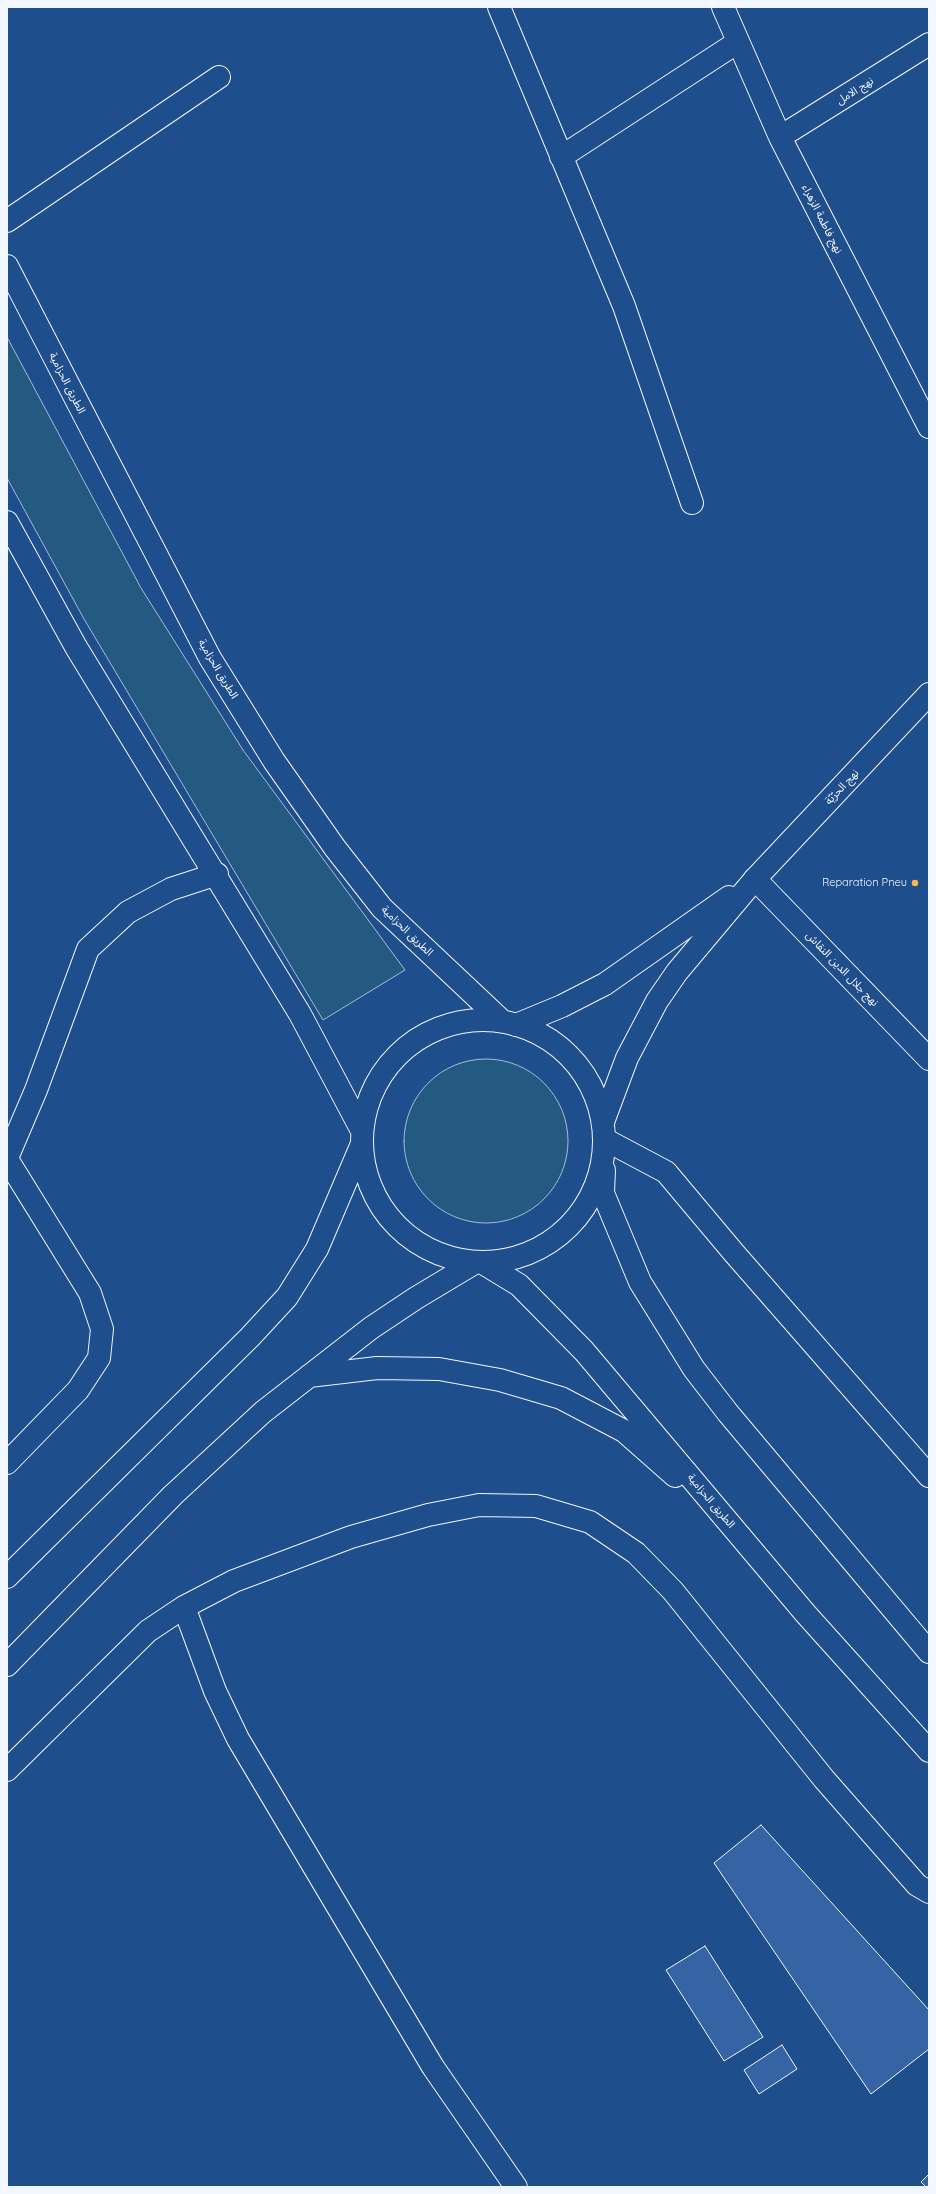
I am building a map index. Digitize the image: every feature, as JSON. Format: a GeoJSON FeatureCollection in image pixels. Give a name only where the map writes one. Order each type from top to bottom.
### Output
{"type":"FeatureCollection","features":[{"type":"Feature","properties":{"kind":"main road"},"geometry":{"type":"LineString","coordinates":[[499,7],[624,306],[692,503]]}},
{"type":"Feature","properties":{"kind":"main road","name":"نهج فاطمة الزهراء"},"geometry":{"type":"LineString","coordinates":[[723,7],[780,137],[929,427]]}},
{"type":"Feature","properties":{"kind":"main road"},"geometry":{"type":"LineString","coordinates":[[561,157],[738,42]]}},
{"type":"Feature","properties":{"kind":"main road","name":"نهج الامل"},"geometry":{"type":"LineString","coordinates":[[780,137],[929,44]]}},
{"type":"Feature","properties":{"kind":"main road"},"geometry":{"type":"LineString","coordinates":[[7,221],[219,77]]}},
{"type":"Feature","properties":{"kind":"main road","name":"الطريق الحزامية"},"geometry":{"type":"LineString","coordinates":[[7,266],[210,658],[274,761],[335,848],[382,908],[509,1023],[548,1039],[574,1061],[593,1089],[604,1137],[603,1193],[640,1282],[694,1368],[728,1413],[929,1652]]}},
{"type":"Feature","properties":{"kind":"main road","name":"الطريق الحزامية"},"geometry":{"type":"LineString","coordinates":[[7,522],[76,647],[217,874],[300,1014],[361,1138],[367,1181],[384,1213],[409,1238],[440,1255],[479,1262],[519,1257],[551,1241],[578,1217],[596,1186],[604,1137]]}},
{"type":"Feature","properties":{"kind":"main road","name":"نهج الحرّيّة"},"geometry":{"type":"LineString","coordinates":[[755,879],[929,694]]}},
{"type":"Feature","properties":{"kind":"main road"},"geometry":{"type":"LineString","coordinates":[[7,1463],[78,1390],[99,1358],[102,1329],[90,1293],[7,1159],[36,1090],[88,949],[128,912],[171,889],[217,874]]}},
{"type":"Feature","properties":{"kind":"main road"},"geometry":{"type":"LineString","coordinates":[[509,1023],[562,1006],[605,984],[755,879]]}},
{"type":"Feature","properties":{"kind":"main road"},"geometry":{"type":"LineString","coordinates":[[755,879],[677,972],[657,1001],[627,1058],[604,1137],[666,1172],[929,1476]]}},
{"type":"Feature","properties":{"kind":"main road","name":"نهج جلال الدين النقاش"},"geometry":{"type":"LineString","coordinates":[[755,879],[929,1059]]}},
{"type":"Feature","properties":{"kind":"main road","name":"الطريق الحزامية"},"geometry":{"type":"LineString","coordinates":[[361,1138],[372,1092],[394,1059],[425,1034],[463,1022],[509,1023]]}},
{"type":"Feature","properties":{"kind":"main road"},"geometry":{"type":"LineString","coordinates":[[7,1577],[250,1337],[287,1297],[317,1249],[361,1138]]}},
{"type":"Feature","properties":{"kind":"main road"},"geometry":{"type":"LineString","coordinates":[[7,1665],[173,1495],[263,1412],[371,1328],[416,1298],[479,1262]]}},
{"type":"Feature","properties":{"kind":"main road","name":"الطريق الحزامية"},"geometry":{"type":"LineString","coordinates":[[479,1262],[519,1285],[584,1350],[805,1613],[929,1751]]}},
{"type":"Feature","properties":{"kind":"main road"},"geometry":{"type":"LineString","coordinates":[[310,1376],[377,1368],[439,1368],[500,1380],[561,1398],[624,1431],[729,1523]]}},
{"type":"Feature","properties":{"kind":"main road"},"geometry":{"type":"LineString","coordinates":[[7,1770],[148,1631],[184,1607],[234,1581],[351,1537],[428,1515],[479,1505],[536,1506],[590,1522],[636,1553],[673,1591],[824,1779],[917,1885],[929,1892]]}},
{"type":"Feature","properties":{"kind":"main road"},"geometry":{"type":"LineString","coordinates":[[184,1607],[215,1691],[238,1739],[433,2067],[516,2187]]}},
{"type":"Feature","properties":{"kind":"shaded area"},"geometry":{"type":"Polygon","coordinates":[[[7,337],[141,588],[243,750],[405,970],[323,1020],[84,619],[7,478],[7,337]]]}},
{"type":"Feature","properties":{"kind":"shaded area"},"geometry":{"type":"Polygon","coordinates":[[[494,1059],[510,1062],[525,1068],[538,1077],[550,1089],[559,1102],[565,1117],[568,1141],[567,1157],[559,1180],[550,1193],[538,1205],[525,1214],[510,1220],[494,1223],[478,1223],[462,1220],[440,1210],[417,1187],[410,1173],[405,1157],[404,1133],[407,1117],[417,1095],[440,1072],[454,1065],[470,1060],[494,1059]]]}},
{"type":"Feature","properties":{"kind":"building"},"geometry":{"type":"Polygon","coordinates":[[[761,1825],[929,2010],[929,2049],[871,2094],[714,1863],[761,1825]]]}},
{"type":"Feature","properties":{"kind":"building"},"geometry":{"type":"Polygon","coordinates":[[[705,1946],[763,2037],[724,2061],[666,1970],[705,1946]]]}},
{"type":"Feature","properties":{"kind":"building"},"geometry":{"type":"Polygon","coordinates":[[[782,2045],[797,2069],[759,2094],[744,2070],[782,2045]]]}},
{"type":"Feature","properties":{"kind":"building"},"geometry":{"type":"Polygon","coordinates":[[[929,2174],[929,2187],[926,2187],[921,2182],[929,2174]]]}},
{"type":"Feature","properties":{"kind":"place","name":"Reparation Pneu"},"geometry":{"type":"Point","coordinates":[915,883]}}]}
